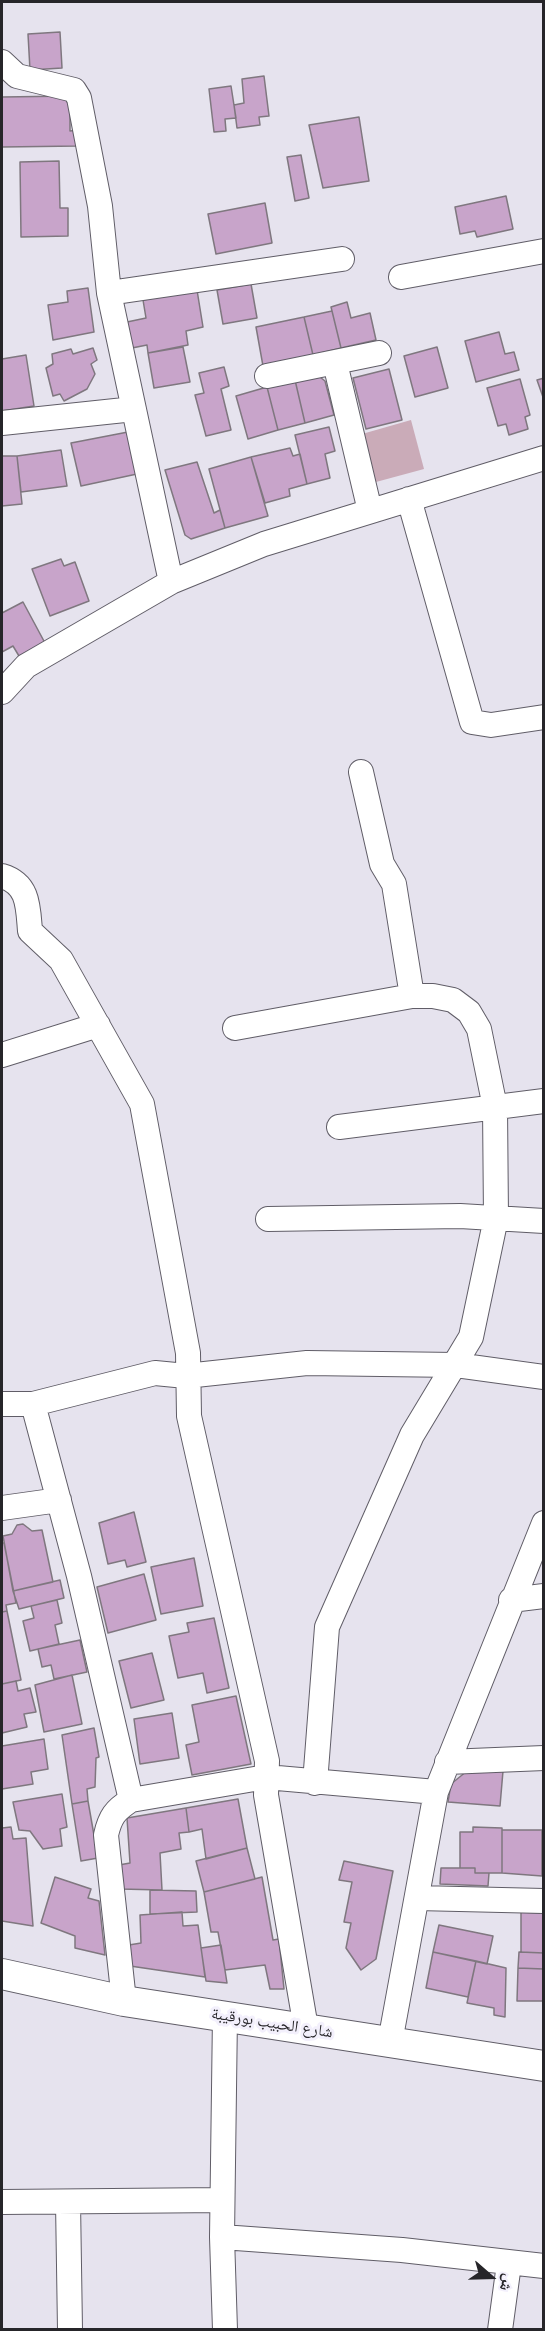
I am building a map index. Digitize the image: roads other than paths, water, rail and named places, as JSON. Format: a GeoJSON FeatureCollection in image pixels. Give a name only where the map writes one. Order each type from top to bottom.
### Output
{"type":"FeatureCollection","features":[{"type":"Feature","properties":{"kind":"street"},"geometry":{"type":"LineString","coordinates":[[2,62],[18,76],[74,90],[80,98],[100,206],[108,292],[171,582]]}},
{"type":"Feature","properties":{"kind":"street"},"geometry":{"type":"LineString","coordinates":[[402,278],[543,251]]}},
{"type":"Feature","properties":{"kind":"street"},"geometry":{"type":"LineString","coordinates":[[108,292],[342,259]]}},
{"type":"Feature","properties":{"kind":"street"},"geometry":{"type":"LineString","coordinates":[[267,376],[379,353]]}},
{"type":"Feature","properties":{"kind":"street"},"geometry":{"type":"LineString","coordinates":[[335,363],[370,511]]}},
{"type":"Feature","properties":{"kind":"street"},"geometry":{"type":"LineString","coordinates":[[2,423],[134,409]]}},
{"type":"Feature","properties":{"kind":"street"},"geometry":{"type":"LineString","coordinates":[[2,693],[26,666],[171,582],[264,544],[543,458]]}},
{"type":"Feature","properties":{"kind":"street"},"geometry":{"type":"LineString","coordinates":[[409,499],[472,722],[491,725],[543,717]]}},
{"type":"Feature","properties":{"kind":"street"},"geometry":{"type":"LineString","coordinates":[[361,772],[382,864],[394,884],[412,996]]}},
{"type":"Feature","properties":{"kind":"street"},"geometry":{"type":"LineString","coordinates":[[2,876],[11,879],[21,888],[27,900],[30,931],[61,960],[142,1104],[188,1353],[186,1376],[189,1416],[267,1761],[266,1795],[306,2028]]}},
{"type":"Feature","properties":{"kind":"street"},"geometry":{"type":"LineString","coordinates":[[236,1028],[412,996],[433,996],[453,1000],[469,1012],[478,1029],[495,1107],[496,1218],[471,1337],[412,1435],[327,1627],[315,1783]]}},
{"type":"Feature","properties":{"kind":"street"},"geometry":{"type":"LineString","coordinates":[[2,1055],[98,1026]]}},
{"type":"Feature","properties":{"kind":"street"},"geometry":{"type":"LineString","coordinates":[[339,1127],[543,1101]]}},
{"type":"Feature","properties":{"kind":"street"},"geometry":{"type":"LineString","coordinates":[[268,1219],[460,1216],[543,1221]]}},
{"type":"Feature","properties":{"kind":"street"},"geometry":{"type":"LineString","coordinates":[[2,1404],[33,1404],[155,1373],[186,1376],[307,1363],[456,1365],[543,1377]]}},
{"type":"Feature","properties":{"kind":"street"},"geometry":{"type":"LineString","coordinates":[[33,1404],[102,1669],[131,1800]]}},
{"type":"Feature","properties":{"kind":"street"},"geometry":{"type":"LineString","coordinates":[[2,1508],[59,1500]]}},
{"type":"Feature","properties":{"kind":"street"},"geometry":{"type":"LineString","coordinates":[[390,2042],[436,1792],[543,1523]]}},
{"type":"Feature","properties":{"kind":"street"},"geometry":{"type":"LineString","coordinates":[[511,1600],[543,1596]]}},
{"type":"Feature","properties":{"kind":"street"},"geometry":{"type":"LineString","coordinates":[[447,1762],[543,1758]]}},
{"type":"Feature","properties":{"kind":"street"},"geometry":{"type":"LineString","coordinates":[[124,2001],[106,1835],[110,1817],[131,1800],[266,1777],[436,1792]]}},
{"type":"Feature","properties":{"kind":"street"},"geometry":{"type":"LineString","coordinates":[[417,1898],[543,1901]]}},
{"type":"Feature","properties":{"kind":"street","name":"شارع الحبيب بورقيبة"},"geometry":{"type":"LineString","coordinates":[[2,1974],[124,2001],[543,2066]]}},
{"type":"Feature","properties":{"kind":"street"},"geometry":{"type":"LineString","coordinates":[[225,2015],[222,2200],[225,2330]]}},
{"type":"Feature","properties":{"kind":"street"},"geometry":{"type":"LineString","coordinates":[[2,2202],[222,2200]]}},
{"type":"Feature","properties":{"kind":"street"},"geometry":{"type":"LineString","coordinates":[[68,2202],[70,2330]]}},
{"type":"Feature","properties":{"kind":"street"},"geometry":{"type":"LineString","coordinates":[[222,2237],[402,2250],[509,2264],[543,2266]]}},
{"type":"Feature","properties":{"kind":"street"},"geometry":{"type":"LineString","coordinates":[[500,2330],[509,2264]]}}]}
